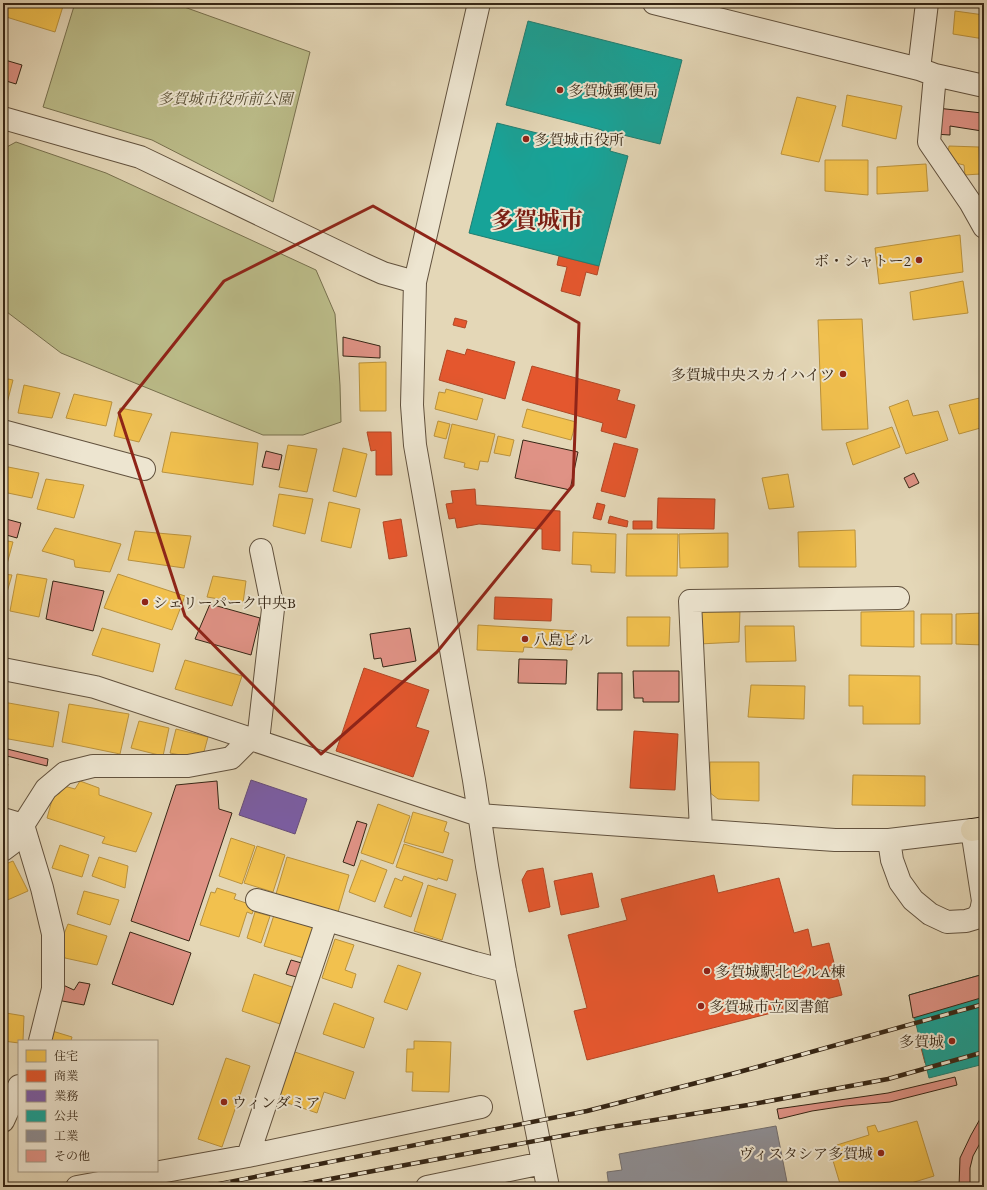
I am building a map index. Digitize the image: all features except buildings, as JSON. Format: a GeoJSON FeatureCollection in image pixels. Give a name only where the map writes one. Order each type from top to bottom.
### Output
{"type":"FeatureCollection","features":[{"type":"Feature","properties":{"kind":"street"},"geometry":{"type":"LineString","coordinates":[[480,3],[415,282],[412,405],[415,445],[479,815],[506,970],[548,1187]]}},
{"type":"Feature","properties":{"kind":"street"},"geometry":{"type":"LineString","coordinates":[[654,3],[984,86]]}},
{"type":"Feature","properties":{"kind":"street"},"geometry":{"type":"LineString","coordinates":[[927,3],[929,142],[970,202],[984,227]]}},
{"type":"Feature","properties":{"kind":"street"},"geometry":{"type":"LineString","coordinates":[[3,118],[140,157],[363,264],[383,273],[415,282]]}},
{"type":"Feature","properties":{"kind":"street"},"geometry":{"type":"LineString","coordinates":[[3,431],[144,469]]}},
{"type":"Feature","properties":{"kind":"street"},"geometry":{"type":"LineString","coordinates":[[3,850],[11,844],[13,822],[65,773],[93,766],[188,766],[231,758],[254,740],[273,609],[261,550]]}},
{"type":"Feature","properties":{"kind":"street"},"geometry":{"type":"LineString","coordinates":[[701,830],[690,601],[898,598]]}},
{"type":"Feature","properties":{"kind":"street"},"geometry":{"type":"LineString","coordinates":[[3,669],[95,687],[479,815],[825,840],[889,840],[978,829],[983,901],[981,911],[976,918],[966,921],[947,922],[930,914],[913,900],[900,882],[892,860],[889,840]]}},
{"type":"Feature","properties":{"kind":"street"},"geometry":{"type":"LineString","coordinates":[[13,822],[42,888],[53,934],[53,989],[40,1040]]}},
{"type":"Feature","properties":{"kind":"street"},"geometry":{"type":"LineString","coordinates":[[257,900],[475,964],[506,970]]}},
{"type":"Feature","properties":{"kind":"street"},"geometry":{"type":"LineString","coordinates":[[248,1156],[327,920]]}},
{"type":"Feature","properties":{"kind":"street"},"geometry":{"type":"LineString","coordinates":[[3,1121],[18,1088]]}},
{"type":"Feature","properties":{"kind":"street"},"geometry":{"type":"LineString","coordinates":[[77,1187],[248,1156],[481,1107]]}},
{"type":"Feature","properties":{"kind":"street"},"geometry":{"type":"LineString","coordinates":[[427,1187],[543,1163]]}},
{"type":"Feature","properties":{"kind":"highlighted area"},"geometry":{"type":"Polygon","coordinates":[[[373,206],[579,323],[573,485],[437,652],[321,754],[185,616],[119,413],[224,281],[373,206]]]}},
{"type":"Feature","properties":{"kind":"green space","name":"多賀城市役所前公園"},"geometry":{"type":"Polygon","coordinates":[[[75,3],[173,3],[310,52],[273,202],[152,140],[43,107],[75,3]]]}},
{"type":"Feature","properties":{"kind":"green space"},"geometry":{"type":"Polygon","coordinates":[[[16,142],[106,173],[316,270],[335,314],[341,422],[303,435],[263,435],[61,353],[3,309],[3,149],[16,142]]]}},
{"type":"Feature","properties":{"kind":"railway"},"geometry":{"type":"LineString","coordinates":[[204,1187],[587,1111],[739,1072],[984,1004]]}},
{"type":"Feature","properties":{"kind":"railway"},"geometry":{"type":"LineString","coordinates":[[287,1187],[605,1128],[748,1105],[888,1079],[984,1052]]}},
{"type":"Feature","properties":{"kind":"place","name":"多賀城郵便局"},"geometry":{"type":"Point","coordinates":[560,90]}},
{"type":"Feature","properties":{"kind":"place","name":"多賀城市役所"},"geometry":{"type":"Point","coordinates":[526,139]}},
{"type":"Feature","properties":{"kind":"place","name":"ボ・シャトー2"},"geometry":{"type":"Point","coordinates":[919,260]}},
{"type":"Feature","properties":{"kind":"place","name":"多賀城中央スカイハイツ"},"geometry":{"type":"Point","coordinates":[843,374]}},
{"type":"Feature","properties":{"kind":"place","name":"シェリーパーク中央B"},"geometry":{"type":"Point","coordinates":[145,602]}},
{"type":"Feature","properties":{"kind":"place","name":"八島ビル"},"geometry":{"type":"Point","coordinates":[525,639]}},
{"type":"Feature","properties":{"kind":"place","name":"多賀城駅北ビルA棟"},"geometry":{"type":"Point","coordinates":[707,971]}},
{"type":"Feature","properties":{"kind":"place","name":"多賀城市立図書館"},"geometry":{"type":"Point","coordinates":[701,1006]}},
{"type":"Feature","properties":{"kind":"place","name":"多賀城"},"geometry":{"type":"Point","coordinates":[952,1041]}},
{"type":"Feature","properties":{"kind":"place","name":"ウィンダミア"},"geometry":{"type":"Point","coordinates":[224,1102]}},
{"type":"Feature","properties":{"kind":"place","name":"ヴィスタシア多賀城"},"geometry":{"type":"Point","coordinates":[881,1153]}},
{"type":"Feature","properties":{"kind":"district","name":"多賀城市"},"geometry":{"type":"Point","coordinates":[537,220]}}]}
